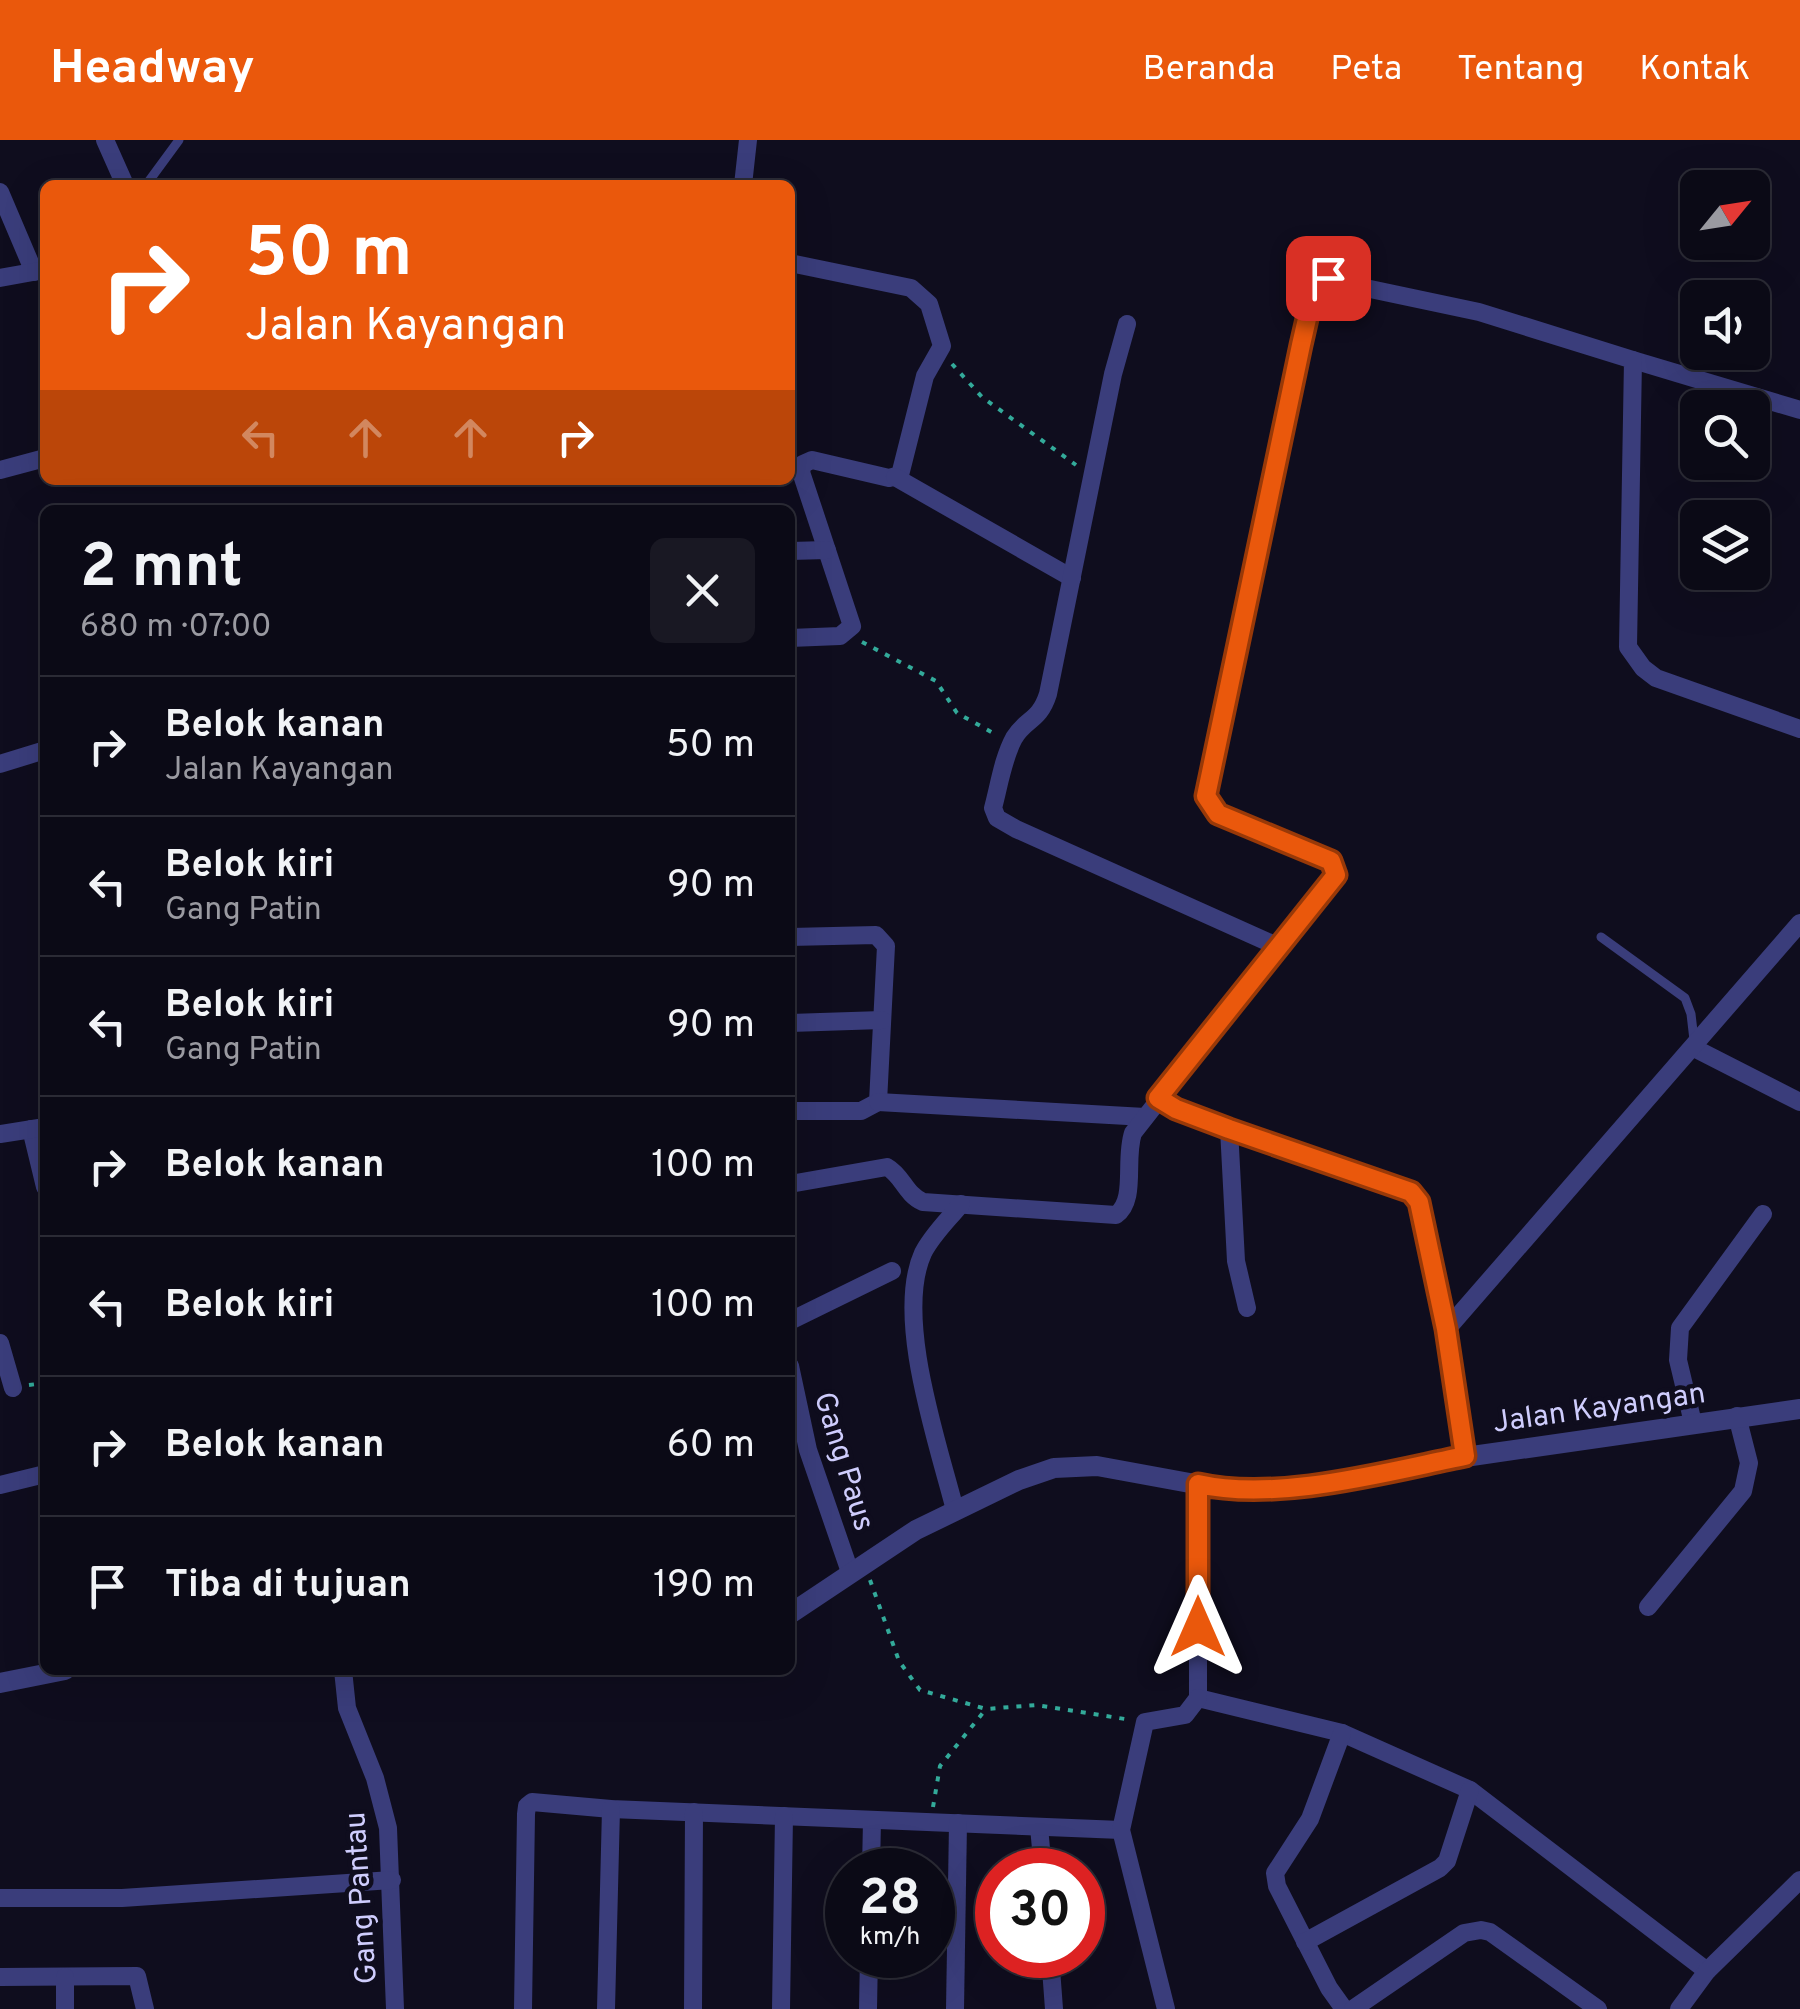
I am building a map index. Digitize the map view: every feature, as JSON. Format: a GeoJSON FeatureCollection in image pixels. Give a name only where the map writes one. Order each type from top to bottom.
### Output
{"type":"FeatureCollection","features":[{"type":"Feature","properties":{"kind":"street"},"geometry":{"type":"LineString","coordinates":[[105,140],[122,180]]}},
{"type":"Feature","properties":{"kind":"street"},"geometry":{"type":"LineString","coordinates":[[744,180],[748,140]]}},
{"type":"Feature","properties":{"kind":"street"},"geometry":{"type":"LineString","coordinates":[[0,192],[39,270],[0,278]]}},
{"type":"Feature","properties":{"kind":"street"},"geometry":{"type":"LineString","coordinates":[[795,264],[911,288],[929,304],[942,346],[925,376],[902,472],[889,478],[812,460],[796,472],[852,626],[846,634],[795,638]]}},
{"type":"Feature","properties":{"kind":"street"},"geometry":{"type":"LineString","coordinates":[[795,1183],[888,1167],[913,1197],[923,1202],[1116,1216],[1124,1210],[1129,1195],[1128,1149],[1133,1134],[1332,882],[1336,875],[1334,864],[1321,855],[1218,814],[1206,796],[1315,284],[1328,278],[1479,312],[1800,410]]}},
{"type":"Feature","properties":{"kind":"street"},"geometry":{"type":"LineString","coordinates":[[1127,324],[1119,345],[1043,710],[1022,728],[1012,744],[993,808],[1003,822],[1279,947]]}},
{"type":"Feature","properties":{"kind":"street"},"geometry":{"type":"LineString","coordinates":[[1633,360],[1628,647],[1656,678],[1800,729]]}},
{"type":"Feature","properties":{"kind":"street"},"geometry":{"type":"LineString","coordinates":[[0,470],[40,459]]}},
{"type":"Feature","properties":{"kind":"street"},"geometry":{"type":"LineString","coordinates":[[895,477],[1072,578]]}},
{"type":"Feature","properties":{"kind":"street"},"geometry":{"type":"LineString","coordinates":[[795,551],[827,550]]}},
{"type":"Feature","properties":{"kind":"street"},"geometry":{"type":"LineString","coordinates":[[0,764],[40,752]]}},
{"type":"Feature","properties":{"kind":"street"},"geometry":{"type":"LineString","coordinates":[[1446,1329],[1800,923]]}},
{"type":"Feature","properties":{"kind":"street"},"geometry":{"type":"LineString","coordinates":[[795,938],[880,937],[886,946],[878,1102]]}},
{"type":"Feature","properties":{"kind":"street"},"geometry":{"type":"LineString","coordinates":[[795,1022],[882,1020]]}},
{"type":"Feature","properties":{"kind":"street"},"geometry":{"type":"LineString","coordinates":[[1694,1048],[1800,1102]]}},
{"type":"Feature","properties":{"kind":"street"},"geometry":{"type":"LineString","coordinates":[[1158,1098],[1229,1129],[1411,1192],[1424,1216],[1465,1456]]}},
{"type":"Feature","properties":{"kind":"street"},"geometry":{"type":"LineString","coordinates":[[795,1111],[861,1110],[878,1102],[1145,1116]]}},
{"type":"Feature","properties":{"kind":"street"},"geometry":{"type":"LineString","coordinates":[[0,1134],[38,1128]]}},
{"type":"Feature","properties":{"kind":"street"},"geometry":{"type":"LineString","coordinates":[[1229,1129],[1236,1261],[1247,1308]]}},
{"type":"Feature","properties":{"kind":"street"},"geometry":{"type":"LineString","coordinates":[[955,1510],[916,1349],[915,1286],[924,1250],[961,1204]]}},
{"type":"Feature","properties":{"kind":"street"},"geometry":{"type":"LineString","coordinates":[[1693,1423],[1678,1360],[1680,1328],[1763,1214]]}},
{"type":"Feature","properties":{"kind":"street"},"geometry":{"type":"LineString","coordinates":[[795,1319],[892,1272]]}},
{"type":"Feature","properties":{"kind":"street"},"geometry":{"type":"LineString","coordinates":[[0,1343],[13,1388]]}},
{"type":"Feature","properties":{"kind":"street","name":"Jalan Kayangan"},"geometry":{"type":"LineString","coordinates":[[795,1610],[857,1567],[955,1510],[1020,1480],[1068,1466],[1123,1469],[1244,1490],[1340,1482],[1465,1456],[1800,1409]]}},
{"type":"Feature","properties":{"kind":"street","name":"Gang Paus"},"geometry":{"type":"LineString","coordinates":[[795,1413],[799,1450],[857,1567]]}},
{"type":"Feature","properties":{"kind":"street"},"geometry":{"type":"LineString","coordinates":[[1648,1607],[1744,1491],[1749,1463],[1737,1416]]}},
{"type":"Feature","properties":{"kind":"street"},"geometry":{"type":"LineString","coordinates":[[0,1484],[40,1475]]}},
{"type":"Feature","properties":{"kind":"street"},"geometry":{"type":"LineString","coordinates":[[1166,2009],[1121,1830],[1145,1722],[1185,1715],[1198,1698],[1198,1484]]}},
{"type":"Feature","properties":{"kind":"street"},"geometry":{"type":"LineString","coordinates":[[0,1683],[40,1675]]}},
{"type":"Feature","properties":{"kind":"street","name":"Gang Pantau"},"geometry":{"type":"LineString","coordinates":[[343,1675],[347,1708],[383,1803],[392,1880],[394,2009]]}},
{"type":"Feature","properties":{"kind":"street"},"geometry":{"type":"LineString","coordinates":[[1198,1698],[1342,1734],[1470,1790],[1707,1971]]}},
{"type":"Feature","properties":{"kind":"street"},"geometry":{"type":"LineString","coordinates":[[1342,1734],[1310,1819],[1275,1873],[1277,1886],[1305,1942],[1344,2009]]}},
{"type":"Feature","properties":{"kind":"street"},"geometry":{"type":"LineString","coordinates":[[1305,1942],[1447,1861],[1470,1790]]}},
{"type":"Feature","properties":{"kind":"street"},"geometry":{"type":"LineString","coordinates":[[524,2009],[527,1806],[534,1802],[1121,1830]]}},
{"type":"Feature","properties":{"kind":"street"},"geometry":{"type":"LineString","coordinates":[[606,2009],[612,1808]]}},
{"type":"Feature","properties":{"kind":"street"},"geometry":{"type":"LineString","coordinates":[[693,2009],[694,1812]]}},
{"type":"Feature","properties":{"kind":"street"},"geometry":{"type":"LineString","coordinates":[[781,2009],[784,1816]]}},
{"type":"Feature","properties":{"kind":"street"},"geometry":{"type":"LineString","coordinates":[[871,1848],[872,1820]]}},
{"type":"Feature","properties":{"kind":"street"},"geometry":{"type":"LineString","coordinates":[[955,2009],[958,1823]]}},
{"type":"Feature","properties":{"kind":"street"},"geometry":{"type":"LineString","coordinates":[[1039,1827],[1040,1848]]}},
{"type":"Feature","properties":{"kind":"street"},"geometry":{"type":"LineString","coordinates":[[0,1898],[122,1898],[392,1880]]}},
{"type":"Feature","properties":{"kind":"street"},"geometry":{"type":"LineString","coordinates":[[1680,2009],[1707,1971],[1800,1880]]}},
{"type":"Feature","properties":{"kind":"street"},"geometry":{"type":"LineString","coordinates":[[1353,2009],[1464,1933],[1481,1930],[1490,1932],[1585,2006]]}},
{"type":"Feature","properties":{"kind":"street"},"geometry":{"type":"LineString","coordinates":[[0,1978],[137,1976],[145,2009]]}},
{"type":"Feature","properties":{"kind":"street"},"geometry":{"type":"LineString","coordinates":[[65,2009],[66,1978]]}},
{"type":"Feature","properties":{"kind":"street"},"geometry":{"type":"LineString","coordinates":[[868,2009],[869,1978]]}},
{"type":"Feature","properties":{"kind":"street"},"geometry":{"type":"LineString","coordinates":[[1052,1978],[1054,2009]]}},
{"type":"Feature","properties":{"kind":"lane"},"geometry":{"type":"LineString","coordinates":[[150,180],[179,140]]}},
{"type":"Feature","properties":{"kind":"lane"},"geometry":{"type":"LineString","coordinates":[[1601,938],[1685,998],[1691,1014],[1694,1048]]}},
{"type":"Feature","properties":{"kind":"path"},"geometry":{"type":"LineString","coordinates":[[942,346],[964,379],[982,397],[1092,477]]}},
{"type":"Feature","properties":{"kind":"path"},"geometry":{"type":"LineString","coordinates":[[846,634],[936,681],[958,713],[1012,744]]}},
{"type":"Feature","properties":{"kind":"path"},"geometry":{"type":"LineString","coordinates":[[857,1567],[900,1661],[920,1690],[986,1708],[1036,1704],[1145,1722]]}},
{"type":"Feature","properties":{"kind":"path"},"geometry":{"type":"LineString","coordinates":[[933,1822],[933,1795],[940,1766],[986,1708]]}},
{"type":"Feature","properties":{"kind":"route"},"geometry":{"type":"LineString","coordinates":[[1198,1627],[1198,1484],[1244,1490],[1340,1482],[1465,1456],[1424,1216],[1411,1192],[1229,1129],[1158,1098],[1336,875],[1331,861],[1218,814],[1206,796],[1315,284],[1328,278]]}}]}
